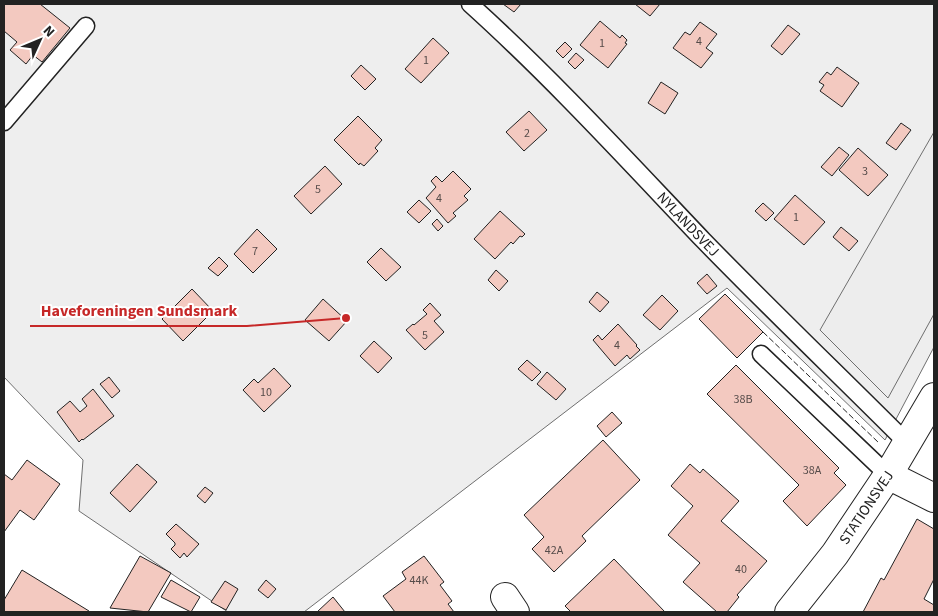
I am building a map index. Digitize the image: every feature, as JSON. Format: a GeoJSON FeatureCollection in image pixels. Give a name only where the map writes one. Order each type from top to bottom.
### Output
{"type":"FeatureCollection","features":[{"type":"Feature","properties":{"kind":"street","name":"STATIONSVEJ"},"geometry":{"type":"LineString","coordinates":[[789,612],[835,554],[888,475],[934,397]]}},
{"type":"Feature","properties":{"kind":"street"},"geometry":{"type":"LineString","coordinates":[[888,475],[934,498]]}},
{"type":"Feature","properties":{"kind":"lane","name":"NYLANDSVEJ"},"geometry":{"type":"LineString","coordinates":[[470,4],[515,44],[648,180],[704,241],[907,443]]}},
{"type":"Feature","properties":{"kind":"lane"},"geometry":{"type":"LineString","coordinates":[[4,122],[86,26]]}},
{"type":"Feature","properties":{"kind":"lane"},"geometry":{"type":"LineString","coordinates":[[761,354],[888,475]]}},
{"type":"Feature","properties":{"kind":"shaded area"},"geometry":{"type":"Polygon","coordinates":[[[4,4],[934,4],[934,347],[885,440],[727,288],[304,612],[228,612],[79,511],[83,460],[4,377],[4,4]]]}},
{"type":"Feature","properties":{"kind":"shaded area"},"geometry":{"type":"Polygon","coordinates":[[[934,132],[934,314],[888,398],[820,330],[934,132]]]}},
{"type":"Feature","properties":{"kind":"building"},"geometry":{"type":"Polygon","coordinates":[[[4,4],[40,4],[70,28],[42,62],[33,55],[26,64],[10,50],[17,42],[4,31],[4,4]]]}},
{"type":"Feature","properties":{"kind":"building"},"geometry":{"type":"Polygon","coordinates":[[[503,4],[521,4],[514,12],[503,4]]]}},
{"type":"Feature","properties":{"kind":"building"},"geometry":{"type":"Polygon","coordinates":[[[635,4],[660,4],[650,16],[635,4]]]}},
{"type":"Feature","properties":{"kind":"building"},"geometry":{"type":"Polygon","coordinates":[[[600,21],[620,38],[622,35],[627,40],[625,43],[627,44],[608,68],[580,45],[600,21]]]}},
{"type":"Feature","properties":{"kind":"building"},"geometry":{"type":"Polygon","coordinates":[[[700,22],[717,34],[706,48],[713,53],[701,68],[673,48],[685,32],[690,35],[700,22]]]}},
{"type":"Feature","properties":{"kind":"building"},"geometry":{"type":"Polygon","coordinates":[[[788,25],[800,34],[782,55],[771,46],[788,25]]]}},
{"type":"Feature","properties":{"kind":"building"},"geometry":{"type":"Polygon","coordinates":[[[433,38],[449,53],[421,83],[405,69],[433,38]]]}},
{"type":"Feature","properties":{"kind":"building"},"geometry":{"type":"Polygon","coordinates":[[[565,42],[572,49],[563,58],[556,51],[565,42]]]}},
{"type":"Feature","properties":{"kind":"building"},"geometry":{"type":"Polygon","coordinates":[[[576,53],[584,60],[575,69],[568,62],[576,53]]]}},
{"type":"Feature","properties":{"kind":"building"},"geometry":{"type":"Polygon","coordinates":[[[361,65],[376,79],[365,90],[351,76],[361,65]]]}},
{"type":"Feature","properties":{"kind":"building"},"geometry":{"type":"Polygon","coordinates":[[[837,67],[859,83],[842,107],[820,91],[824,85],[819,82],[827,72],[831,75],[837,67]]]}},
{"type":"Feature","properties":{"kind":"building"},"geometry":{"type":"Polygon","coordinates":[[[661,82],[678,93],[665,114],[648,103],[661,82]]]}},
{"type":"Feature","properties":{"kind":"building"},"geometry":{"type":"Polygon","coordinates":[[[529,111],[547,130],[524,151],[506,132],[529,111]]]}},
{"type":"Feature","properties":{"kind":"building"},"geometry":{"type":"Polygon","coordinates":[[[358,116],[382,140],[375,148],[378,151],[364,166],[360,163],[359,165],[334,140],[358,116]]]}},
{"type":"Feature","properties":{"kind":"building"},"geometry":{"type":"Polygon","coordinates":[[[901,123],[911,130],[896,150],[886,143],[901,123]]]}},
{"type":"Feature","properties":{"kind":"building"},"geometry":{"type":"Polygon","coordinates":[[[839,147],[849,155],[832,176],[821,167],[839,147]]]}},
{"type":"Feature","properties":{"kind":"building"},"geometry":{"type":"Polygon","coordinates":[[[858,148],[888,175],[868,196],[839,170],[858,148]]]}},
{"type":"Feature","properties":{"kind":"building"},"geometry":{"type":"Polygon","coordinates":[[[325,166],[342,184],[311,214],[294,196],[325,166]]]}},
{"type":"Feature","properties":{"kind":"building"},"geometry":{"type":"Polygon","coordinates":[[[453,171],[471,189],[464,196],[468,200],[453,213],[456,216],[448,223],[426,198],[436,187],[431,181],[436,176],[442,182],[453,171]]]}},
{"type":"Feature","properties":{"kind":"building"},"geometry":{"type":"Polygon","coordinates":[[[795,195],[825,222],[804,245],[774,219],[795,195]]]}},
{"type":"Feature","properties":{"kind":"building"},"geometry":{"type":"Polygon","coordinates":[[[419,200],[431,211],[419,223],[407,212],[419,200]]]}},
{"type":"Feature","properties":{"kind":"building"},"geometry":{"type":"Polygon","coordinates":[[[763,203],[774,213],[766,221],[755,211],[763,203]]]}},
{"type":"Feature","properties":{"kind":"building"},"geometry":{"type":"Polygon","coordinates":[[[500,211],[525,234],[522,237],[520,236],[513,244],[511,242],[495,259],[474,239],[500,211]]]}},
{"type":"Feature","properties":{"kind":"building"},"geometry":{"type":"Polygon","coordinates":[[[437,219],[443,226],[438,231],[432,224],[437,219]]]}},
{"type":"Feature","properties":{"kind":"building"},"geometry":{"type":"Polygon","coordinates":[[[841,227],[858,241],[849,251],[833,237],[841,227]]]}},
{"type":"Feature","properties":{"kind":"building"},"geometry":{"type":"Polygon","coordinates":[[[257,229],[277,249],[253,273],[234,254],[257,229]]]}},
{"type":"Feature","properties":{"kind":"building"},"geometry":{"type":"Polygon","coordinates":[[[381,248],[401,267],[386,281],[367,262],[381,248]]]}},
{"type":"Feature","properties":{"kind":"building"},"geometry":{"type":"Polygon","coordinates":[[[219,257],[228,266],[218,276],[208,268],[219,257]]]}},
{"type":"Feature","properties":{"kind":"building"},"geometry":{"type":"Polygon","coordinates":[[[496,270],[508,281],[499,291],[488,280],[496,270]]]}},
{"type":"Feature","properties":{"kind":"building"},"geometry":{"type":"Polygon","coordinates":[[[707,274],[717,286],[707,294],[697,283],[707,274]]]}},
{"type":"Feature","properties":{"kind":"building"},"geometry":{"type":"Polygon","coordinates":[[[192,289],[213,311],[183,341],[162,319],[192,289]]]}},
{"type":"Feature","properties":{"kind":"building"},"geometry":{"type":"Polygon","coordinates":[[[597,292],[609,302],[600,312],[589,302],[597,292]]]}},
{"type":"Feature","properties":{"kind":"building"},"geometry":{"type":"Polygon","coordinates":[[[725,294],[763,332],[737,358],[699,319],[725,294]]]}},
{"type":"Feature","properties":{"kind":"building"},"geometry":{"type":"Polygon","coordinates":[[[662,295],[678,311],[660,330],[643,315],[662,295]]]}},
{"type":"Feature","properties":{"kind":"building"},"geometry":{"type":"Polygon","coordinates":[[[323,299],[347,321],[329,341],[305,320],[323,299]]]}},
{"type":"Feature","properties":{"kind":"building"},"geometry":{"type":"Polygon","coordinates":[[[430,303],[441,315],[434,321],[444,332],[425,350],[406,330],[427,314],[423,310],[430,303]]]}},
{"type":"Feature","properties":{"kind":"building"},"geometry":{"type":"Polygon","coordinates":[[[618,324],[640,350],[630,359],[627,355],[615,366],[593,340],[598,335],[602,340],[618,324]]]}},
{"type":"Feature","properties":{"kind":"building"},"geometry":{"type":"Polygon","coordinates":[[[374,341],[392,358],[378,373],[360,356],[374,341]]]}},
{"type":"Feature","properties":{"kind":"building"},"geometry":{"type":"Polygon","coordinates":[[[527,360],[541,372],[532,381],[518,369],[527,360]]]}},
{"type":"Feature","properties":{"kind":"building"},"geometry":{"type":"Polygon","coordinates":[[[736,365],[839,468],[834,473],[846,485],[807,526],[783,501],[799,485],[707,394],[736,365]]]}},
{"type":"Feature","properties":{"kind":"building"},"geometry":{"type":"Polygon","coordinates":[[[274,368],[291,386],[264,412],[243,390],[254,379],[258,383],[274,368]]]}},
{"type":"Feature","properties":{"kind":"building"},"geometry":{"type":"Polygon","coordinates":[[[547,372],[566,389],[556,400],[537,384],[547,372]]]}},
{"type":"Feature","properties":{"kind":"building"},"geometry":{"type":"Polygon","coordinates":[[[109,377],[120,391],[112,398],[100,384],[109,377]]]}},
{"type":"Feature","properties":{"kind":"building"},"geometry":{"type":"Polygon","coordinates":[[[93,389],[114,416],[79,442],[57,412],[70,401],[80,412],[87,406],[82,399],[93,389]]]}},
{"type":"Feature","properties":{"kind":"building"},"geometry":{"type":"Polygon","coordinates":[[[612,412],[622,423],[606,437],[597,426],[612,412]]]}},
{"type":"Feature","properties":{"kind":"building"},"geometry":{"type":"Polygon","coordinates":[[[603,440],[640,480],[582,536],[586,541],[554,572],[532,549],[544,537],[524,515],[603,440]]]}},
{"type":"Feature","properties":{"kind":"building"},"geometry":{"type":"Polygon","coordinates":[[[27,460],[60,484],[34,520],[20,510],[4,532],[4,474],[12,480],[27,460]]]}},
{"type":"Feature","properties":{"kind":"building"},"geometry":{"type":"Polygon","coordinates":[[[137,464],[157,482],[130,512],[110,493],[137,464]]]}},
{"type":"Feature","properties":{"kind":"building"},"geometry":{"type":"Polygon","coordinates":[[[690,464],[700,473],[703,469],[739,501],[721,521],[767,561],[737,595],[739,597],[727,612],[717,612],[683,582],[700,563],[668,535],[693,506],[671,486],[690,464]]]}},
{"type":"Feature","properties":{"kind":"building"},"geometry":{"type":"Polygon","coordinates":[[[205,487],[213,493],[205,503],[197,496],[205,487]]]}},
{"type":"Feature","properties":{"kind":"building"},"geometry":{"type":"Polygon","coordinates":[[[917,519],[934,529],[934,579],[924,599],[934,605],[934,612],[863,612],[881,578],[884,580],[917,519]]]}},
{"type":"Feature","properties":{"kind":"building"},"geometry":{"type":"Polygon","coordinates":[[[176,524],[199,544],[187,557],[184,553],[180,558],[171,549],[175,543],[166,534],[176,524]]]}},
{"type":"Feature","properties":{"kind":"building"},"geometry":{"type":"Polygon","coordinates":[[[140,556],[171,573],[148,612],[110,608],[140,556]]]}},
{"type":"Feature","properties":{"kind":"building"},"geometry":{"type":"Polygon","coordinates":[[[424,556],[444,582],[440,585],[452,601],[448,604],[454,612],[395,612],[383,596],[406,579],[402,572],[424,556]]]}},
{"type":"Feature","properties":{"kind":"building"},"geometry":{"type":"Polygon","coordinates":[[[614,559],[665,612],[571,612],[565,606],[614,559]]]}},
{"type":"Feature","properties":{"kind":"building"},"geometry":{"type":"Polygon","coordinates":[[[22,570],[89,611],[4,612],[4,600],[22,570]]]}},
{"type":"Feature","properties":{"kind":"building"},"geometry":{"type":"Polygon","coordinates":[[[171,580],[200,597],[191,612],[161,597],[171,580]]]}},
{"type":"Feature","properties":{"kind":"building"},"geometry":{"type":"Polygon","coordinates":[[[266,580],[276,589],[268,598],[258,590],[266,580]]]}},
{"type":"Feature","properties":{"kind":"building"},"geometry":{"type":"Polygon","coordinates":[[[225,581],[238,589],[226,610],[211,602],[225,581]]]}},
{"type":"Feature","properties":{"kind":"building"},"geometry":{"type":"Polygon","coordinates":[[[333,597],[345,612],[317,612],[333,597]]]}},
{"type":"Feature","properties":{"kind":"fence"},"geometry":{"type":"LineString","coordinates":[[763,332],[879,443]]}},
{"type":"Feature","properties":{"kind":"place","name":"Haveforeningen Sundsmark"},"geometry":{"type":"Point","coordinates":[346,318]}}]}
